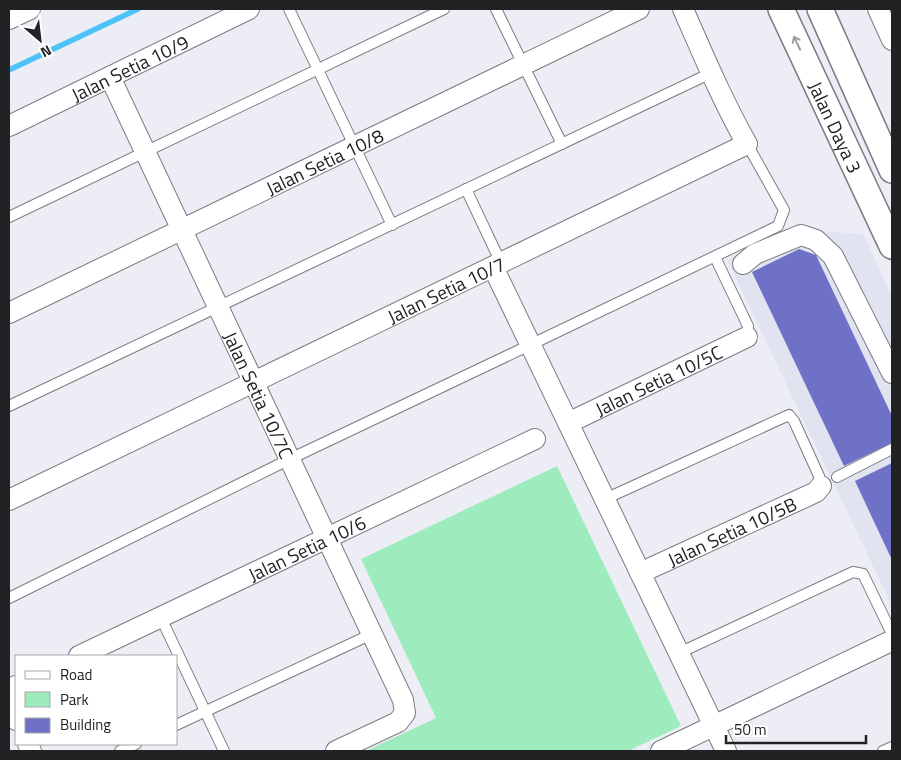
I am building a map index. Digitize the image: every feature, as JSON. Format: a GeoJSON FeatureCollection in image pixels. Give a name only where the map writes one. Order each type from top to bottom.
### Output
{"type":"FeatureCollection","features":[{"type":"Feature","properties":{"kind":"street"},"geometry":{"type":"LineString","coordinates":[[9,19],[30,9]]}},
{"type":"Feature","properties":{"kind":"street","name":"Jalan Setia 10/9"},"geometry":{"type":"LineString","coordinates":[[9,126],[249,9]]}},
{"type":"Feature","properties":{"kind":"street","name":"Jalan Setia 10/8"},"geometry":{"type":"LineString","coordinates":[[9,314],[639,9]]}},
{"type":"Feature","properties":{"kind":"street"},"geometry":{"type":"LineString","coordinates":[[683,9],[711,73],[747,144]]}},
{"type":"Feature","properties":{"kind":"street","name":"Jalan Daya 3"},"geometry":{"type":"LineString","coordinates":[[781,9],[892,246]]}},
{"type":"Feature","properties":{"kind":"street","name":"Jalan Daya 3"},"geometry":{"type":"LineString","coordinates":[[820,9],[892,170]]}},
{"type":"Feature","properties":{"kind":"street"},"geometry":{"type":"LineString","coordinates":[[878,9],[892,40]]}},
{"type":"Feature","properties":{"kind":"street"},"geometry":{"type":"LineString","coordinates":[[840,51],[892,141]]}},
{"type":"Feature","properties":{"kind":"street"},"geometry":{"type":"LineString","coordinates":[[808,66],[830,95],[892,217]]}},
{"type":"Feature","properties":{"kind":"street","name":"Jalan Setia 10/7C"},"geometry":{"type":"LineString","coordinates":[[110,77],[403,700],[405,713],[398,722],[336,751]]}},
{"type":"Feature","properties":{"kind":"street","name":"Jalan Setia 10/7"},"geometry":{"type":"LineString","coordinates":[[9,500],[747,144]]}},
{"type":"Feature","properties":{"kind":"street"},"geometry":{"type":"LineString","coordinates":[[743,264],[756,254],[801,235],[816,240],[832,256],[892,373]]}},
{"type":"Feature","properties":{"kind":"street"},"geometry":{"type":"LineString","coordinates":[[497,265],[530,345],[726,751]]}},
{"type":"Feature","properties":{"kind":"street","name":"Jalan Setia 10/5C"},"geometry":{"type":"LineString","coordinates":[[568,423],[747,337]]}},
{"type":"Feature","properties":{"kind":"street","name":"Jalan Setia 10/6"},"geometry":{"type":"LineString","coordinates":[[82,655],[534,439]]}},
{"type":"Feature","properties":{"kind":"street","name":"Jalan Setia 10/5B"},"geometry":{"type":"LineString","coordinates":[[640,573],[816,492],[829,481]]}},
{"type":"Feature","properties":{"kind":"street"},"geometry":{"type":"LineString","coordinates":[[661,751],[891,641]]}},
{"type":"Feature","properties":{"kind":"street"},"geometry":{"type":"LineString","coordinates":[[9,704],[15,718]]}},
{"type":"Feature","properties":{"kind":"lane"},"geometry":{"type":"LineString","coordinates":[[289,9],[392,225]]}},
{"type":"Feature","properties":{"kind":"lane"},"geometry":{"type":"LineString","coordinates":[[9,217],[444,9]]}},
{"type":"Feature","properties":{"kind":"lane"},"geometry":{"type":"LineString","coordinates":[[496,9],[562,144]]}},
{"type":"Feature","properties":{"kind":"lane"},"geometry":{"type":"LineString","coordinates":[[9,406],[711,73]]}},
{"type":"Feature","properties":{"kind":"lane"},"geometry":{"type":"LineString","coordinates":[[9,598],[290,458],[778,226],[784,210],[747,144]]}},
{"type":"Feature","properties":{"kind":"lane"},"geometry":{"type":"LineString","coordinates":[[466,189],[497,265]]}},
{"type":"Feature","properties":{"kind":"lane"},"geometry":{"type":"LineString","coordinates":[[715,257],[748,326],[747,337]]}},
{"type":"Feature","properties":{"kind":"lane"},"geometry":{"type":"LineString","coordinates":[[605,499],[789,416],[794,421],[819,476],[829,481],[892,449]]}},
{"type":"Feature","properties":{"kind":"lane"},"geometry":{"type":"LineString","coordinates":[[679,653],[853,572],[863,574],[892,634],[891,641]]}},
{"type":"Feature","properties":{"kind":"lane"},"geometry":{"type":"LineString","coordinates":[[161,618],[224,751]]}},
{"type":"Feature","properties":{"kind":"lane"},"geometry":{"type":"LineString","coordinates":[[178,724],[372,634]]}},
{"type":"Feature","properties":{"kind":"lane"},"geometry":{"type":"LineString","coordinates":[[120,751],[134,745]]}},
{"type":"Feature","properties":{"kind":"lane"},"geometry":{"type":"LineString","coordinates":[[883,751],[892,747]]}},
{"type":"Feature","properties":{"kind":"shaded area"},"geometry":{"type":"Polygon","coordinates":[[[794,229],[863,234],[892,296],[892,606],[727,260],[794,229]]]}},
{"type":"Feature","properties":{"kind":"green space"},"geometry":{"type":"Polygon","coordinates":[[[557,466],[681,726],[628,751],[366,751],[436,718],[361,559],[557,466]]]}},
{"type":"Feature","properties":{"kind":"building"},"geometry":{"type":"Polygon","coordinates":[[[799,249],[816,255],[892,416],[892,443],[844,466],[752,272],[799,249]]]}},
{"type":"Feature","properties":{"kind":"building"},"geometry":{"type":"Polygon","coordinates":[[[892,463],[892,560],[855,481],[892,463]]]}},
{"type":"Feature","properties":{"kind":"waterway"},"geometry":{"type":"LineString","coordinates":[[9,70],[138,9]]}}]}
